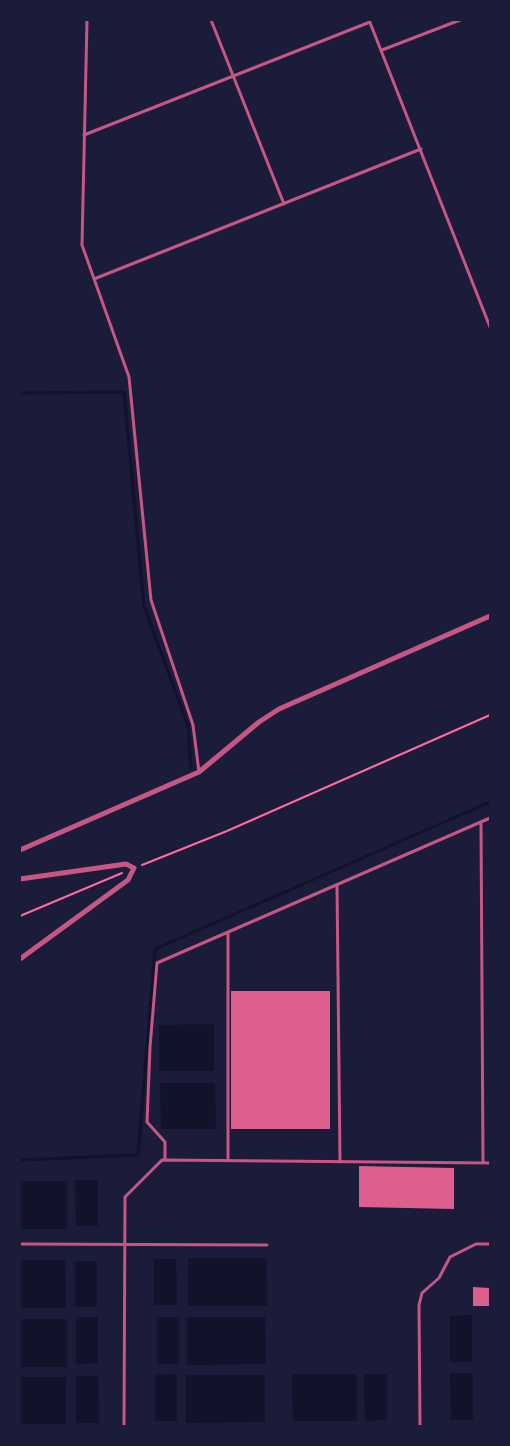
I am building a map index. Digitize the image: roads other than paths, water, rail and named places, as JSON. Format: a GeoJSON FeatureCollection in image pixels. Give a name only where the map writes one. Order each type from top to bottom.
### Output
{"type":"FeatureCollection","features":[{"type":"Feature","properties":{"kind":"street"},"geometry":{"type":"LineString","coordinates":[[20,850],[199,772],[259,722],[279,709],[490,616]]}},
{"type":"Feature","properties":{"kind":"street"},"geometry":{"type":"LineString","coordinates":[[20,879],[126,864],[134,868],[128,879],[20,959]]}},
{"type":"Feature","properties":{"kind":"lane"},"geometry":{"type":"LineString","coordinates":[[87,20],[82,245],[129,377],[151,600],[193,724],[199,772]]}},
{"type":"Feature","properties":{"kind":"lane"},"geometry":{"type":"LineString","coordinates":[[211,20],[284,204]]}},
{"type":"Feature","properties":{"kind":"lane"},"geometry":{"type":"LineString","coordinates":[[382,50],[460,20]]}},
{"type":"Feature","properties":{"kind":"lane"},"geometry":{"type":"LineString","coordinates":[[84,135],[369,21],[422,149],[490,327]]}},
{"type":"Feature","properties":{"kind":"lane"},"geometry":{"type":"LineString","coordinates":[[94,279],[422,149]]}},
{"type":"Feature","properties":{"kind":"lane"},"geometry":{"type":"LineString","coordinates":[[165,1160],[165,1142],[147,1122],[157,963],[490,818]]}},
{"type":"Feature","properties":{"kind":"lane"},"geometry":{"type":"LineString","coordinates":[[481,822],[483,1163]]}},
{"type":"Feature","properties":{"kind":"lane"},"geometry":{"type":"LineString","coordinates":[[337,885],[340,1162]]}},
{"type":"Feature","properties":{"kind":"lane"},"geometry":{"type":"LineString","coordinates":[[228,932],[228,1161]]}},
{"type":"Feature","properties":{"kind":"lane"},"geometry":{"type":"LineString","coordinates":[[124,1426],[125,1197],[165,1160],[490,1163]]}},
{"type":"Feature","properties":{"kind":"lane"},"geometry":{"type":"LineString","coordinates":[[20,1244],[267,1245]]}},
{"type":"Feature","properties":{"kind":"lane"},"geometry":{"type":"LineString","coordinates":[[420,1426],[419,1305],[422,1293],[439,1278],[450,1257],[476,1244],[490,1244]]}},
{"type":"Feature","properties":{"kind":"waterway"},"geometry":{"type":"LineString","coordinates":[[20,393],[124,392],[144,606],[188,726],[191,768]]}},
{"type":"Feature","properties":{"kind":"waterway"},"geometry":{"type":"LineString","coordinates":[[20,1160],[138,1155],[155,949],[490,802]]}}]}
